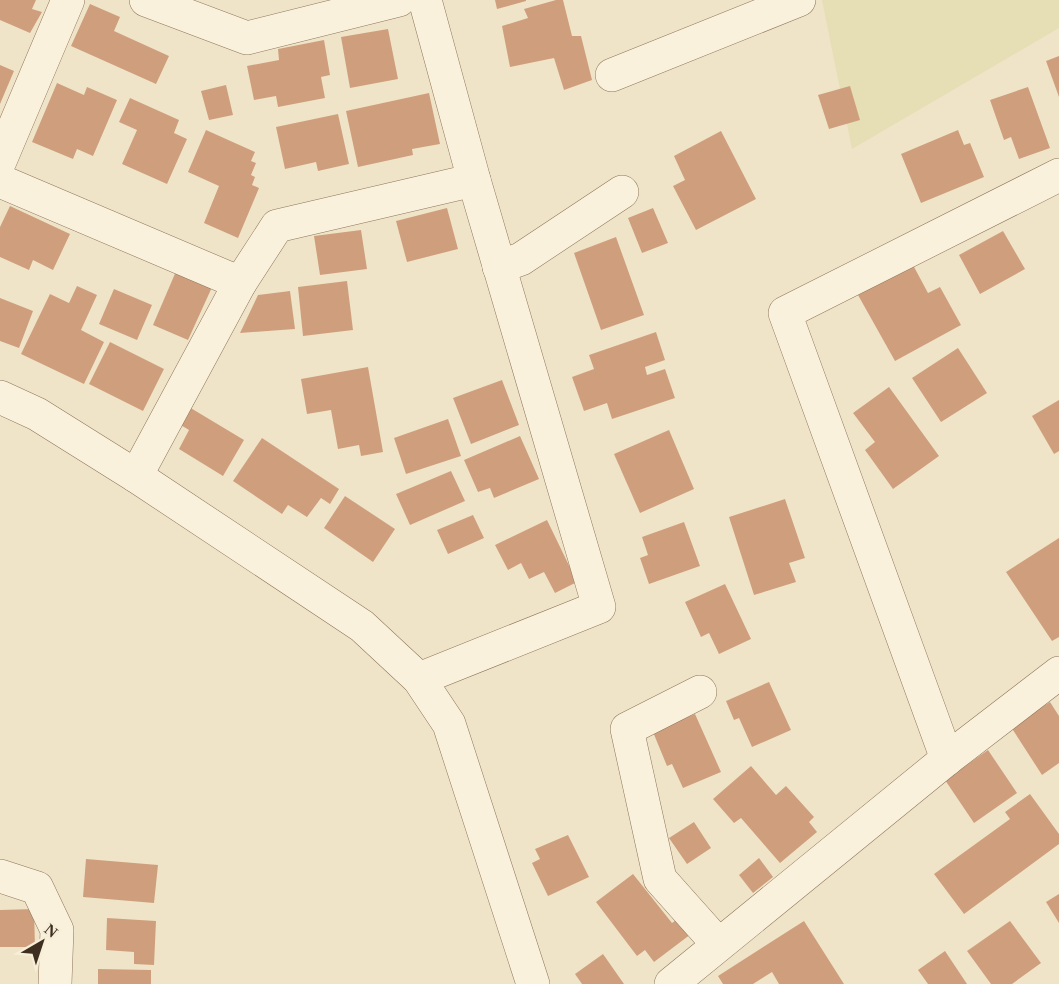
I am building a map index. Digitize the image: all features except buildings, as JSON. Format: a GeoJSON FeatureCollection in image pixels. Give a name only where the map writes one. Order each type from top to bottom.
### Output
{"type":"FeatureCollection","features":[{"type":"Feature","properties":{"kind":"street"},"geometry":{"type":"LineString","coordinates":[[0,161],[68,0]]}},
{"type":"Feature","properties":{"kind":"street"},"geometry":{"type":"LineString","coordinates":[[146,0],[247,38],[324,9],[399,0]]}},
{"type":"Feature","properties":{"kind":"street"},"geometry":{"type":"LineString","coordinates":[[419,679],[599,607],[474,180],[425,0]]}},
{"type":"Feature","properties":{"kind":"street"},"geometry":{"type":"LineString","coordinates":[[612,75],[799,0]]}},
{"type":"Feature","properties":{"kind":"street"},"geometry":{"type":"LineString","coordinates":[[947,759],[785,313],[1059,175]]}},
{"type":"Feature","properties":{"kind":"street"},"geometry":{"type":"LineString","coordinates":[[136,476],[240,283],[277,226],[474,180]]}},
{"type":"Feature","properties":{"kind":"street"},"geometry":{"type":"LineString","coordinates":[[0,181],[240,283]]}},
{"type":"Feature","properties":{"kind":"street"},"geometry":{"type":"LineString","coordinates":[[499,267],[521,259],[622,192]]}},
{"type":"Feature","properties":{"kind":"street"},"geometry":{"type":"LineString","coordinates":[[0,398],[37,414],[136,476],[362,626],[419,679],[449,724],[533,984]]}},
{"type":"Feature","properties":{"kind":"street"},"geometry":{"type":"LineString","coordinates":[[671,984],[947,759],[1059,673]]}},
{"type":"Feature","properties":{"kind":"street"},"geometry":{"type":"LineString","coordinates":[[700,692],[627,729],[660,879],[718,944]]}},
{"type":"Feature","properties":{"kind":"street"},"geometry":{"type":"LineString","coordinates":[[0,876],[37,888],[57,930],[55,984]]}},
{"type":"Feature","properties":{"kind":"shaded area"},"geometry":{"type":"Polygon","coordinates":[[[822,0],[1059,0],[1059,28],[852,149],[822,0]]]}}]}
